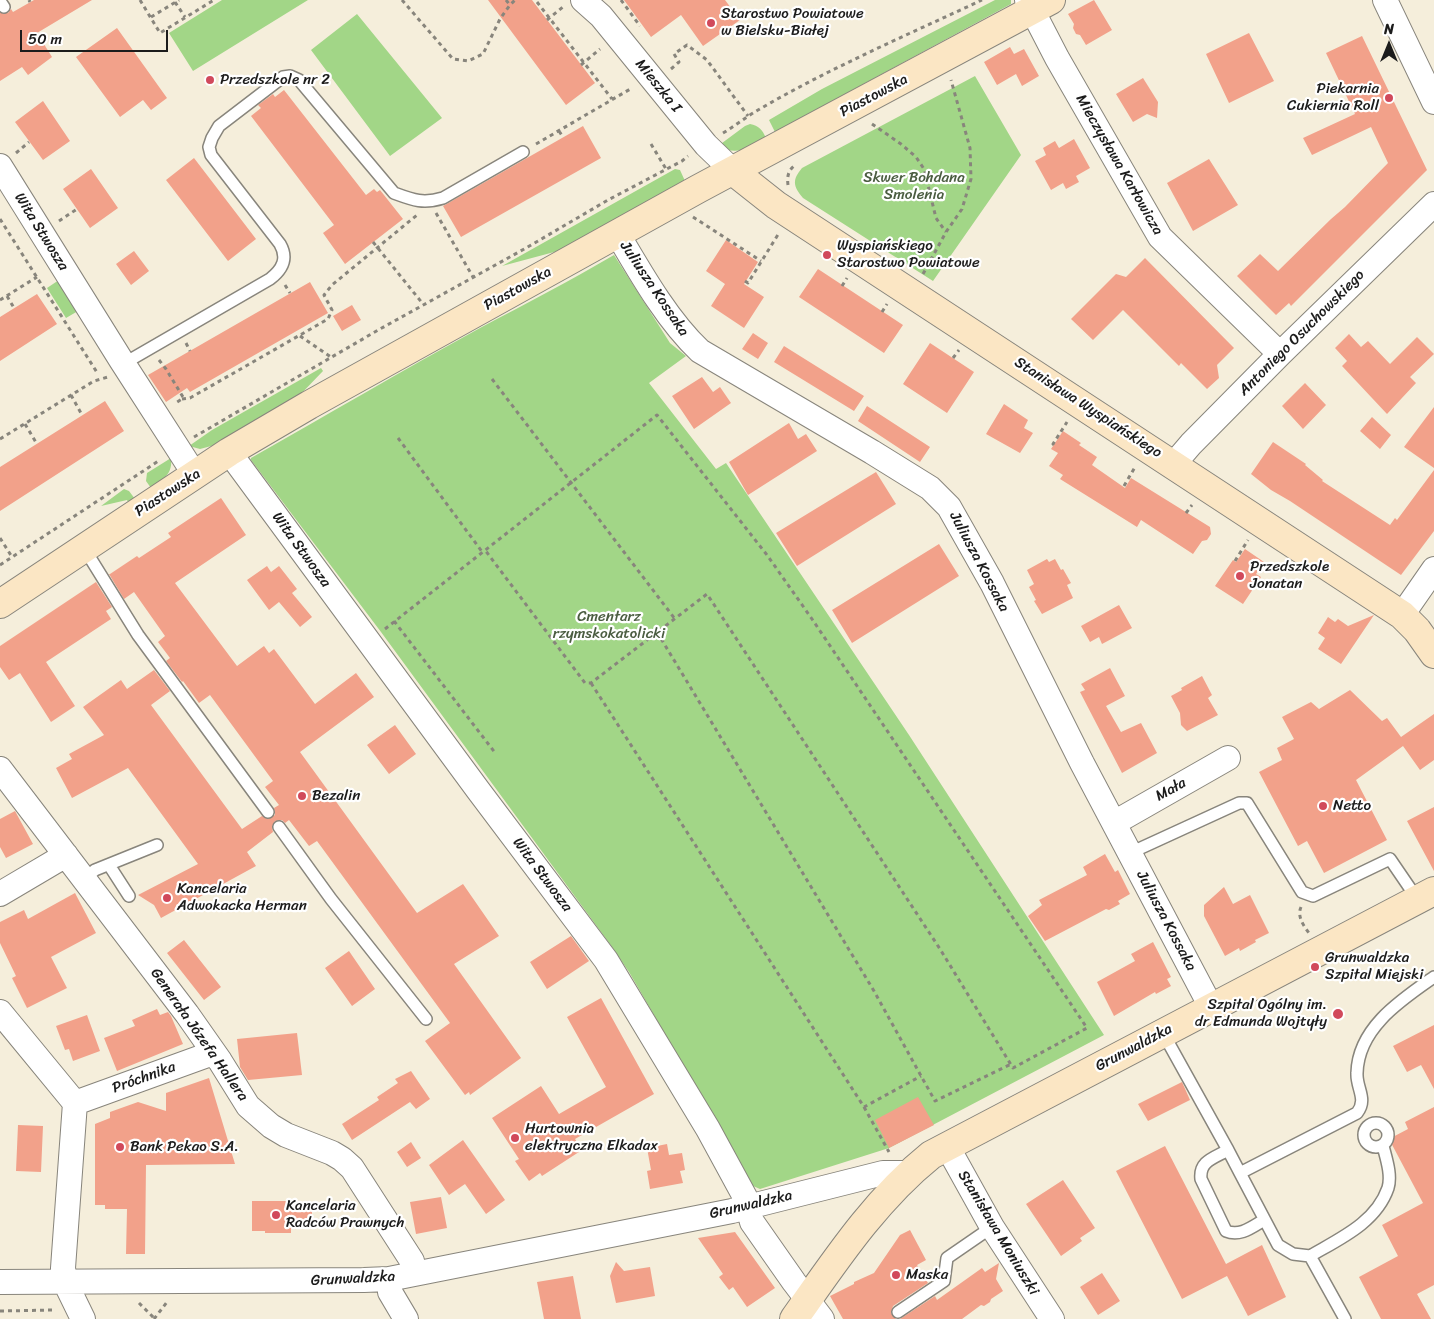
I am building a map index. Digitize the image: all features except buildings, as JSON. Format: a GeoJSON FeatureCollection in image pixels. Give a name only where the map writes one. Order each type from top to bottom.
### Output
{"type":"FeatureCollection","features":[{"type":"Feature","properties":{"kind":"street"},"geometry":{"type":"LineString","coordinates":[[1385,0],[1434,102]]}},
{"type":"Feature","properties":{"kind":"street","name":"Piastowska"},"geometry":{"type":"LineString","coordinates":[[0,604],[230,452],[309,405],[1036,4]]}},
{"type":"Feature","properties":{"kind":"street","name":"Mieczysława Karłowicza"},"geometry":{"type":"LineString","coordinates":[[1036,4],[1160,237],[1280,354]]}},
{"type":"Feature","properties":{"kind":"street","name":"Mieszka I"},"geometry":{"type":"LineString","coordinates":[[573,5],[600,16],[706,145],[733,171]]}},
{"type":"Feature","properties":{"kind":"street","name":"Wita Stwosza"},"geometry":{"type":"LineString","coordinates":[[8,160],[116,371],[195,475]]}},
{"type":"Feature","properties":{"kind":"street","name":"Stanisława Wyspiańskiego"},"geometry":{"type":"LineString","coordinates":[[733,171],[776,205],[1402,615],[1417,630],[1434,654]]}},
{"type":"Feature","properties":{"kind":"street","name":"Antoniego Osuchowskiego"},"geometry":{"type":"LineString","coordinates":[[1173,465],[1191,444],[1280,354],[1434,204]]}},
{"type":"Feature","properties":{"kind":"street","name":"Juliusza Kossaka"},"geometry":{"type":"LineString","coordinates":[[617,234],[669,316],[685,337],[700,351],[930,488],[949,507],[992,583],[1211,1007]]}},
{"type":"Feature","properties":{"kind":"street","name":"Wita Stwosza"},"geometry":{"type":"LineString","coordinates":[[230,452],[368,641],[606,960],[708,1129],[745,1197],[752,1222],[808,1313]]}},
{"type":"Feature","properties":{"kind":"street"},"geometry":{"type":"LineString","coordinates":[[1402,615],[1434,570]]}},
{"type":"Feature","properties":{"kind":"street","name":"Mała"},"geometry":{"type":"LineString","coordinates":[[1114,822],[1228,758]]}},
{"type":"Feature","properties":{"kind":"street","name":"Generała Józefa Hallera"},"geometry":{"type":"LineString","coordinates":[[0,769],[188,1014],[248,1106],[271,1126],[286,1135],[332,1153],[352,1168],[412,1261],[414,1274]]}},
{"type":"Feature","properties":{"kind":"street"},"geometry":{"type":"LineString","coordinates":[[0,894],[66,855]]}},
{"type":"Feature","properties":{"kind":"street","name":"Grunwaldzka"},"geometry":{"type":"LineString","coordinates":[[0,1282],[364,1280],[389,1278],[748,1207],[883,1173],[910,1173],[931,1155],[947,1146],[1426,895]]}},
{"type":"Feature","properties":{"kind":"street"},"geometry":{"type":"LineString","coordinates":[[0,1012],[75,1103],[63,1265],[65,1282],[83,1319]]}},
{"type":"Feature","properties":{"kind":"street","name":"Próchnika"},"geometry":{"type":"LineString","coordinates":[[75,1103],[213,1053]]}},
{"type":"Feature","properties":{"kind":"street","name":"Stanisława Moniuszki"},"geometry":{"type":"LineString","coordinates":[[947,1146],[992,1228],[1052,1319]]}},
{"type":"Feature","properties":{"kind":"street"},"geometry":{"type":"LineString","coordinates":[[808,1313],[846,1246],[879,1205],[910,1173]]}},
{"type":"Feature","properties":{"kind":"street"},"geometry":{"type":"LineString","coordinates":[[389,1278],[390,1292],[406,1319]]}},
{"type":"Feature","properties":{"kind":"lane"},"geometry":{"type":"LineString","coordinates":[[116,371],[270,279],[278,273],[283,265],[283,250],[280,244],[211,155],[209,146],[220,126],[283,77],[290,76],[299,80],[394,193],[412,200],[430,202],[443,198],[523,152]]}},
{"type":"Feature","properties":{"kind":"lane"},"geometry":{"type":"LineString","coordinates":[[84,548],[138,635],[268,812]]}},
{"type":"Feature","properties":{"kind":"lane"},"geometry":{"type":"LineString","coordinates":[[1130,853],[1239,803],[1247,803],[1302,892],[1313,896],[1390,859],[1426,895]]}},
{"type":"Feature","properties":{"kind":"lane"},"geometry":{"type":"LineString","coordinates":[[279,828],[331,899],[426,1019]]}},
{"type":"Feature","properties":{"kind":"lane"},"geometry":{"type":"LineString","coordinates":[[84,879],[95,870],[157,845]]}},
{"type":"Feature","properties":{"kind":"lane"},"geometry":{"type":"LineString","coordinates":[[109,865],[129,896]]}},
{"type":"Feature","properties":{"kind":"lane"},"geometry":{"type":"LineString","coordinates":[[1240,1173],[1357,1113],[1362,1106],[1362,1099],[1356,1075],[1364,1042],[1383,1017],[1434,976]]}},
{"type":"Feature","properties":{"kind":"lane"},"geometry":{"type":"LineString","coordinates":[[1163,1032],[1278,1245],[1293,1254],[1310,1256],[1364,1223],[1378,1205],[1388,1187],[1389,1166],[1382,1146]]}},
{"type":"Feature","properties":{"kind":"lane"},"geometry":{"type":"LineString","coordinates":[[1228,1150],[1203,1164],[1200,1171],[1201,1179],[1226,1231],[1232,1234],[1242,1233],[1264,1220]]}},
{"type":"Feature","properties":{"kind":"lane"},"geometry":{"type":"LineString","coordinates":[[898,1312],[944,1281],[947,1258],[992,1228]]}},
{"type":"Feature","properties":{"kind":"lane"},"geometry":{"type":"LineString","coordinates":[[1310,1256],[1345,1319]]}},
{"type":"Feature","properties":{"kind":"path"},"geometry":{"type":"LineString","coordinates":[[140,0],[160,33],[214,0]]}},
{"type":"Feature","properties":{"kind":"path"},"geometry":{"type":"LineString","coordinates":[[402,0],[453,58],[468,61],[483,54],[496,27],[510,5],[516,0]]}},
{"type":"Feature","properties":{"kind":"path"},"geometry":{"type":"LineString","coordinates":[[506,0],[510,5]]}},
{"type":"Feature","properties":{"kind":"path"},"geometry":{"type":"LineString","coordinates":[[559,0],[573,5]]}},
{"type":"Feature","properties":{"kind":"path"},"geometry":{"type":"LineString","coordinates":[[621,0],[642,29],[644,27]]}},
{"type":"Feature","properties":{"kind":"path"},"geometry":{"type":"LineString","coordinates":[[716,128],[723,133],[748,116],[809,83],[908,33],[982,0]]}},
{"type":"Feature","properties":{"kind":"path"},"geometry":{"type":"LineString","coordinates":[[151,17],[177,1],[185,17]]}},
{"type":"Feature","properties":{"kind":"path"},"geometry":{"type":"LineString","coordinates":[[538,1],[549,19],[612,99]]}},
{"type":"Feature","properties":{"kind":"path"},"geometry":{"type":"LineString","coordinates":[[549,19],[573,5]]}},
{"type":"Feature","properties":{"kind":"path"},"geometry":{"type":"LineString","coordinates":[[583,64],[605,45]]}},
{"type":"Feature","properties":{"kind":"path"},"geometry":{"type":"LineString","coordinates":[[674,76],[671,69],[679,62],[674,54],[688,45],[707,60],[748,116]]}},
{"type":"Feature","properties":{"kind":"path"},"geometry":{"type":"LineString","coordinates":[[920,279],[946,232],[962,209],[970,180],[970,148],[962,113],[950,77]]}},
{"type":"Feature","properties":{"kind":"path"},"geometry":{"type":"LineString","coordinates":[[523,152],[639,84]]}},
{"type":"Feature","properties":{"kind":"path"},"geometry":{"type":"LineString","coordinates":[[864,129],[880,120]]}},
{"type":"Feature","properties":{"kind":"path"},"geometry":{"type":"LineString","coordinates":[[872,124],[916,157],[924,169],[936,218],[946,232]]}},
{"type":"Feature","properties":{"kind":"path"},"geometry":{"type":"LineString","coordinates":[[559,131],[563,137]]}},
{"type":"Feature","properties":{"kind":"path"},"geometry":{"type":"LineString","coordinates":[[8,160],[29,142]]}},
{"type":"Feature","properties":{"kind":"path"},"geometry":{"type":"LineString","coordinates":[[651,144],[666,169]]}},
{"type":"Feature","properties":{"kind":"path"},"geometry":{"type":"LineString","coordinates":[[340,351],[688,157],[688,152]]}},
{"type":"Feature","properties":{"kind":"path"},"geometry":{"type":"LineString","coordinates":[[791,190],[788,185],[788,174],[794,165]]}},
{"type":"Feature","properties":{"kind":"path"},"geometry":{"type":"LineString","coordinates":[[167,409],[182,399],[190,398],[328,320],[332,310],[324,295],[332,285],[412,220],[430,202],[473,277]]}},
{"type":"Feature","properties":{"kind":"path"},"geometry":{"type":"LineString","coordinates":[[57,223],[77,209]]}},
{"type":"Feature","properties":{"kind":"path"},"geometry":{"type":"LineString","coordinates":[[686,213],[761,261]]}},
{"type":"Feature","properties":{"kind":"path"},"geometry":{"type":"LineString","coordinates":[[0,219],[98,374]]}},
{"type":"Feature","properties":{"kind":"path"},"geometry":{"type":"LineString","coordinates":[[745,281],[748,283],[783,226]]}},
{"type":"Feature","properties":{"kind":"path"},"geometry":{"type":"LineString","coordinates":[[373,242],[423,304]]}},
{"type":"Feature","properties":{"kind":"path"},"geometry":{"type":"LineString","coordinates":[[0,300],[37,277]]}},
{"type":"Feature","properties":{"kind":"path"},"geometry":{"type":"LineString","coordinates":[[7,296],[14,308]]}},
{"type":"Feature","properties":{"kind":"path"},"geometry":{"type":"LineString","coordinates":[[300,336],[331,357]]}},
{"type":"Feature","properties":{"kind":"path"},"geometry":{"type":"LineString","coordinates":[[150,349],[166,369],[183,397],[182,399]]}},
{"type":"Feature","properties":{"kind":"path"},"geometry":{"type":"LineString","coordinates":[[0,440],[94,381],[116,371]]}},
{"type":"Feature","properties":{"kind":"path"},"geometry":{"type":"LineString","coordinates":[[492,379],[675,619]]}},
{"type":"Feature","properties":{"kind":"path"},"geometry":{"type":"LineString","coordinates":[[71,395],[82,415]]}},
{"type":"Feature","properties":{"kind":"path"},"geometry":{"type":"LineString","coordinates":[[368,641],[484,552],[657,415],[767,555],[823,635],[1087,1028],[1013,1068],[940,949],[707,594],[590,682],[585,683],[484,552],[398,438]]}},
{"type":"Feature","properties":{"kind":"path"},"geometry":{"type":"LineString","coordinates":[[1054,445],[1071,416]]}},
{"type":"Feature","properties":{"kind":"path"},"geometry":{"type":"LineString","coordinates":[[25,424],[37,444]]}},
{"type":"Feature","properties":{"kind":"path"},"geometry":{"type":"LineString","coordinates":[[1124,486],[1140,460]]}},
{"type":"Feature","properties":{"kind":"path"},"geometry":{"type":"LineString","coordinates":[[1235,561],[1252,534]]}},
{"type":"Feature","properties":{"kind":"path"},"geometry":{"type":"LineString","coordinates":[[0,538],[12,557]]}},
{"type":"Feature","properties":{"kind":"path"},"geometry":{"type":"LineString","coordinates":[[394,621],[496,754]]}},
{"type":"Feature","properties":{"kind":"path"},"geometry":{"type":"LineString","coordinates":[[657,632],[874,991],[935,1101],[1011,1064]]}},
{"type":"Feature","properties":{"kind":"path"},"geometry":{"type":"LineString","coordinates":[[590,682],[864,1107],[889,1153]]}},
{"type":"Feature","properties":{"kind":"path"},"geometry":{"type":"LineString","coordinates":[[1308,895],[1299,912],[1311,937]]}},
{"type":"Feature","properties":{"kind":"path"},"geometry":{"type":"LineString","coordinates":[[864,1107],[921,1076]]}},
{"type":"Feature","properties":{"kind":"path"},"geometry":{"type":"LineString","coordinates":[[135,1296],[139,1303],[154,1318],[172,1296]]}},
{"type":"Feature","properties":{"kind":"path"},"geometry":{"type":"LineString","coordinates":[[0,1311],[59,1310]]}},
{"type":"Feature","properties":{"kind":"green space"},"geometry":{"type":"Polygon","coordinates":[[[222,0],[308,0],[193,71],[169,33],[222,0]]]}},
{"type":"Feature","properties":{"kind":"green space"},"geometry":{"type":"Polygon","coordinates":[[[995,0],[1011,0],[1011,4],[775,132],[769,120],[822,89],[995,0]]]}},
{"type":"Feature","properties":{"kind":"green space"},"geometry":{"type":"Polygon","coordinates":[[[357,14],[442,118],[390,156],[311,50],[357,14]]]}},
{"type":"Feature","properties":{"kind":"green space","name":"Skwer Bohdana Smolenia"},"geometry":{"type":"Polygon","coordinates":[[[975,76],[1021,155],[933,281],[803,198],[800,194],[795,180],[802,168],[975,76]]]}},
{"type":"Feature","properties":{"kind":"green space"},"geometry":{"type":"Polygon","coordinates":[[[750,124],[760,128],[766,138],[737,151],[718,146],[745,126],[750,124]]]}},
{"type":"Feature","properties":{"kind":"green space"},"geometry":{"type":"Polygon","coordinates":[[[675,169],[680,170],[685,181],[558,251],[502,266],[675,169]]]}},
{"type":"Feature","properties":{"kind":"green space","name":"Cmentarz rzymskokatolicki"},"geometry":{"type":"Polygon","coordinates":[[[614,255],[670,343],[686,356],[649,383],[716,469],[726,463],[909,735],[1104,1035],[889,1148],[760,1189],[753,1186],[629,972],[612,947],[381,632],[251,460],[251,458],[422,360],[614,255]]]}},
{"type":"Feature","properties":{"kind":"green space"},"geometry":{"type":"Polygon","coordinates":[[[59,280],[78,311],[66,318],[47,288],[59,280]]]}},
{"type":"Feature","properties":{"kind":"green space"},"geometry":{"type":"Polygon","coordinates":[[[321,368],[323,371],[298,397],[215,445],[200,449],[189,446],[212,430],[321,368]]]}},
{"type":"Feature","properties":{"kind":"green space"},"geometry":{"type":"Polygon","coordinates":[[[171,458],[169,472],[151,488],[146,481],[147,473],[171,458]]]}},
{"type":"Feature","properties":{"kind":"green space"},"geometry":{"type":"Polygon","coordinates":[[[124,489],[129,491],[135,499],[129,504],[127,500],[101,506],[124,489]]]}},
{"type":"Feature","properties":{"kind":"place","name":"Starostwo Powiatowe w Bielsku-Białej"},"geometry":{"type":"Point","coordinates":[711,23]}},
{"type":"Feature","properties":{"kind":"place","name":"Przedszkole nr 2"},"geometry":{"type":"Point","coordinates":[210,80]}},
{"type":"Feature","properties":{"kind":"place","name":"Piekarnia Cukiernia Roll"},"geometry":{"type":"Point","coordinates":[1389,98]}},
{"type":"Feature","properties":{"kind":"place","name":"Wyspiańskiego Starostwo Powiatowe"},"geometry":{"type":"Point","coordinates":[827,255]}},
{"type":"Feature","properties":{"kind":"place","name":"Przedszkole Jonatan"},"geometry":{"type":"Point","coordinates":[1240,576]}},
{"type":"Feature","properties":{"kind":"place","name":"Bezalin"},"geometry":{"type":"Point","coordinates":[302,796]}},
{"type":"Feature","properties":{"kind":"place","name":"Netto"},"geometry":{"type":"Point","coordinates":[1323,806]}},
{"type":"Feature","properties":{"kind":"place","name":"Kancelaria Adwokacka Herman"},"geometry":{"type":"Point","coordinates":[167,898]}},
{"type":"Feature","properties":{"kind":"place","name":"Grunwaldzka Szpital Miejski"},"geometry":{"type":"Point","coordinates":[1315,967]}},
{"type":"Feature","properties":{"kind":"place","name":"Szpital Ogólny im. dr Edmunda Wojtyły"},"geometry":{"type":"Point","coordinates":[1338,1014]}},
{"type":"Feature","properties":{"kind":"place","name":"Hurtownia elektryczna Elkadax"},"geometry":{"type":"Point","coordinates":[515,1138]}},
{"type":"Feature","properties":{"kind":"place","name":"Bank Pekao S.A."},"geometry":{"type":"Point","coordinates":[120,1147]}},
{"type":"Feature","properties":{"kind":"place","name":"Kancelaria Radców Prawnych"},"geometry":{"type":"Point","coordinates":[276,1215]}},
{"type":"Feature","properties":{"kind":"place","name":"Maska"},"geometry":{"type":"Point","coordinates":[896,1275]}}]}
